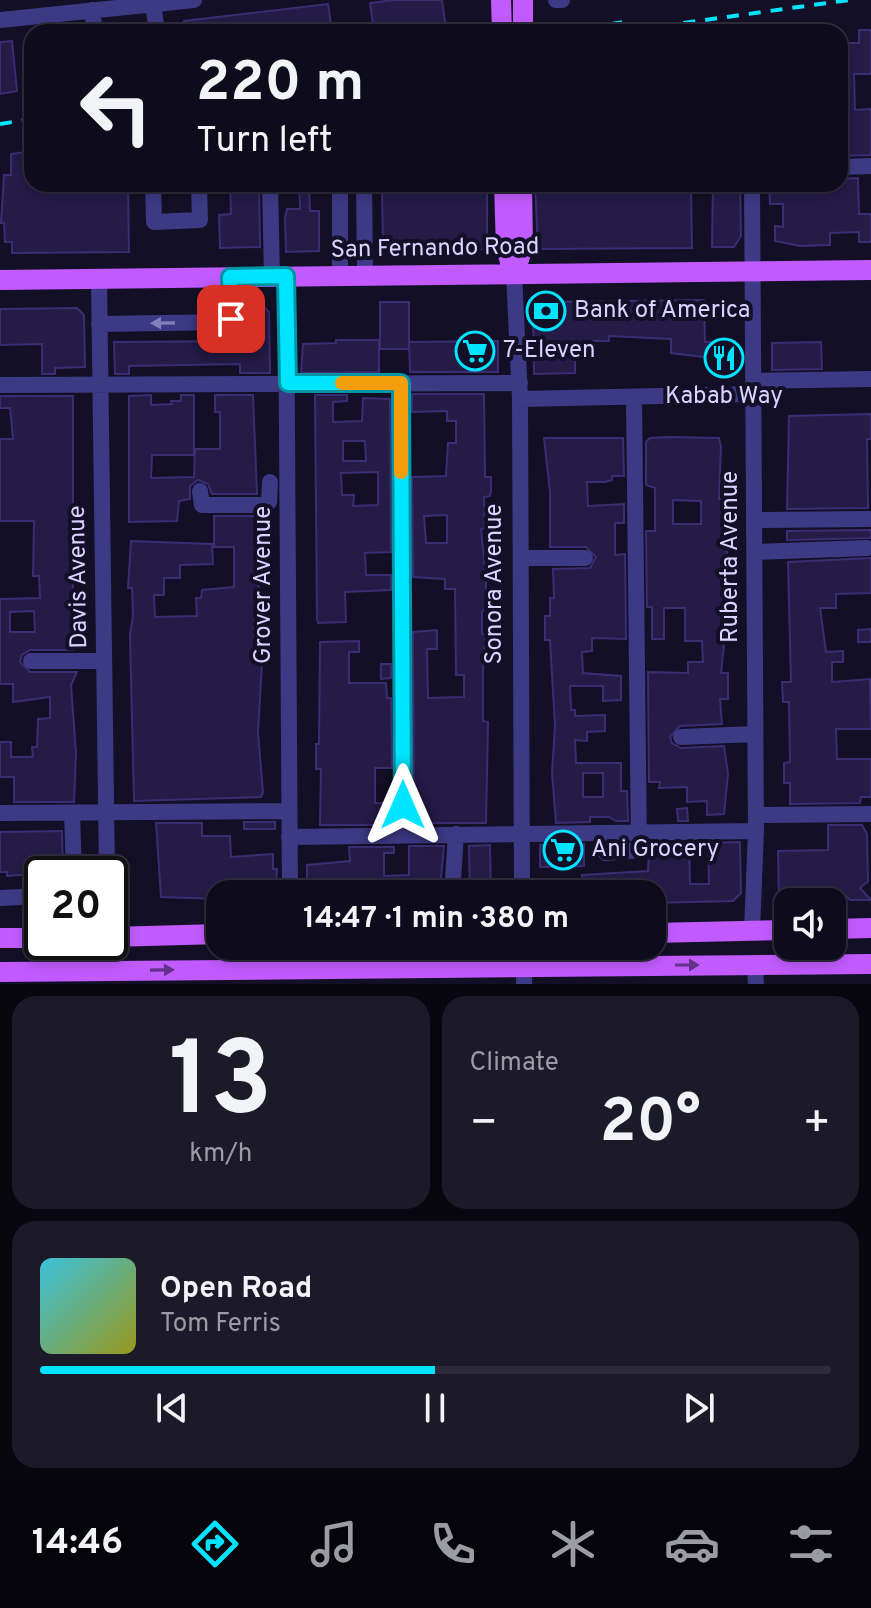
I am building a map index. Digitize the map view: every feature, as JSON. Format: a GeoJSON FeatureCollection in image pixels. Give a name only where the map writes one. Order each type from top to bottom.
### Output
{"type":"FeatureCollection","features":[{"type":"Feature","properties":{"kind":"main road"},"geometry":{"type":"LineString","coordinates":[[501,0],[502,24]]}},
{"type":"Feature","properties":{"kind":"main road"},"geometry":{"type":"LineString","coordinates":[[523,0],[523,24]]}},
{"type":"Feature","properties":{"kind":"main road","name":"Sonora Avenue"},"geometry":{"type":"LineString","coordinates":[[504,192],[506,249],[514,274]]}},
{"type":"Feature","properties":{"kind":"main road","name":"Sonora Avenue"},"geometry":{"type":"LineString","coordinates":[[514,274],[523,248],[519,192]]}},
{"type":"Feature","properties":{"kind":"main road","name":"San Fernando Road"},"geometry":{"type":"LineString","coordinates":[[0,280],[871,270]]}},
{"type":"Feature","properties":{"kind":"main road"},"geometry":{"type":"LineString","coordinates":[[846,929],[871,928]]}},
{"type":"Feature","properties":{"kind":"main road"},"geometry":{"type":"LineString","coordinates":[[666,933],[774,930]]}},
{"type":"Feature","properties":{"kind":"main road"},"geometry":{"type":"LineString","coordinates":[[128,937],[206,934]]}},
{"type":"Feature","properties":{"kind":"main road"},"geometry":{"type":"LineString","coordinates":[[0,938],[24,938]]}},
{"type":"Feature","properties":{"kind":"main road"},"geometry":{"type":"LineString","coordinates":[[0,972],[67,977],[201,977],[525,965],[755,974],[871,964]]}},
{"type":"Feature","properties":{"kind":"street"},"geometry":{"type":"LineString","coordinates":[[0,20],[194,0]]}},
{"type":"Feature","properties":{"kind":"street"},"geometry":{"type":"LineString","coordinates":[[153,4],[156,24]]}},
{"type":"Feature","properties":{"kind":"street"},"geometry":{"type":"LineString","coordinates":[[92,10],[94,24]]}},
{"type":"Feature","properties":{"kind":"street"},"geometry":{"type":"LineString","coordinates":[[848,167],[871,166]]}},
{"type":"Feature","properties":{"kind":"street"},"geometry":{"type":"LineString","coordinates":[[153,192],[154,222],[200,220],[199,192]]}},
{"type":"Feature","properties":{"kind":"street","name":"Grover Avenue"},"geometry":{"type":"LineString","coordinates":[[271,192],[288,383],[290,880]]}},
{"type":"Feature","properties":{"kind":"street"},"geometry":{"type":"LineString","coordinates":[[340,192],[340,276]]}},
{"type":"Feature","properties":{"kind":"street"},"geometry":{"type":"LineString","coordinates":[[364,192],[365,275]]}},
{"type":"Feature","properties":{"kind":"street","name":"Ruberta Avenue"},"geometry":{"type":"LineString","coordinates":[[752,192],[756,823],[752,930]]}},
{"type":"Feature","properties":{"kind":"street","name":"Sonora Avenue"},"geometry":{"type":"LineString","coordinates":[[514,274],[520,391],[522,880]]}},
{"type":"Feature","properties":{"kind":"street"},"geometry":{"type":"LineString","coordinates":[[99,324],[227,322],[232,315],[230,277]]}},
{"type":"Feature","properties":{"kind":"street","name":"Davis Avenue"},"geometry":{"type":"LineString","coordinates":[[99,279],[107,856]]}},
{"type":"Feature","properties":{"kind":"street"},"geometry":{"type":"LineString","coordinates":[[0,385],[401,383],[634,398],[871,379]]}},
{"type":"Feature","properties":{"kind":"street"},"geometry":{"type":"LineString","coordinates":[[401,383],[403,835]]}},
{"type":"Feature","properties":{"kind":"street"},"geometry":{"type":"LineString","coordinates":[[606,853],[637,852],[634,398]]}},
{"type":"Feature","properties":{"kind":"street"},"geometry":{"type":"LineString","coordinates":[[200,491],[202,505],[265,505],[269,488],[288,494]]}},
{"type":"Feature","properties":{"kind":"street"},"geometry":{"type":"LineString","coordinates":[[755,520],[869,519]]}},
{"type":"Feature","properties":{"kind":"street"},"geometry":{"type":"LineString","coordinates":[[755,552],[867,548]]}},
{"type":"Feature","properties":{"kind":"street"},"geometry":{"type":"LineString","coordinates":[[521,558],[585,558]]}},
{"type":"Feature","properties":{"kind":"street"},"geometry":{"type":"LineString","coordinates":[[31,661],[104,661]]}},
{"type":"Feature","properties":{"kind":"street"},"geometry":{"type":"LineString","coordinates":[[681,737],[755,734]]}},
{"type":"Feature","properties":{"kind":"street"},"geometry":{"type":"LineString","coordinates":[[0,813],[289,811]]}},
{"type":"Feature","properties":{"kind":"street"},"geometry":{"type":"LineString","coordinates":[[72,814],[73,856]]}},
{"type":"Feature","properties":{"kind":"street"},"geometry":{"type":"LineString","coordinates":[[289,837],[638,831],[871,814]]}},
{"type":"Feature","properties":{"kind":"street"},"geometry":{"type":"LineString","coordinates":[[453,880],[456,834]]}},
{"type":"Feature","properties":{"kind":"street"},"geometry":{"type":"LineString","coordinates":[[0,898],[24,897]]}},
{"type":"Feature","properties":{"kind":"building"},"geometry":{"type":"Polygon","coordinates":[[[442,0],[445,24],[373,24],[370,3],[442,0]]]}},
{"type":"Feature","properties":{"kind":"building"},"geometry":{"type":"Polygon","coordinates":[[[328,4],[331,24],[184,24],[184,21],[328,4]]]}},
{"type":"Feature","properties":{"kind":"building"},"geometry":{"type":"Polygon","coordinates":[[[859,30],[871,30],[871,74],[854,74],[855,110],[871,109],[871,155],[848,156],[848,43],[859,43],[859,30]]]}},
{"type":"Feature","properties":{"kind":"building"},"geometry":{"type":"Polygon","coordinates":[[[12,41],[17,91],[0,94],[0,42],[12,41]]]}},
{"type":"Feature","properties":{"kind":"building"},"geometry":{"type":"Polygon","coordinates":[[[24,152],[24,192],[128,192],[129,252],[12,253],[12,242],[5,242],[4,223],[1,223],[4,175],[11,175],[11,154],[24,152]]]}},
{"type":"Feature","properties":{"kind":"building"},"geometry":{"type":"Polygon","coordinates":[[[858,178],[859,214],[871,214],[871,242],[859,242],[859,232],[830,233],[830,245],[800,246],[775,241],[775,226],[783,227],[783,204],[770,204],[769,192],[848,192],[848,179],[858,178]]]}},
{"type":"Feature","properties":{"kind":"building"},"geometry":{"type":"Polygon","coordinates":[[[230,192],[259,192],[260,247],[220,248],[219,215],[231,214],[230,192]]]}},
{"type":"Feature","properties":{"kind":"building"},"geometry":{"type":"Polygon","coordinates":[[[299,192],[309,192],[310,211],[319,211],[319,251],[286,252],[287,209],[300,209],[299,192]]]}},
{"type":"Feature","properties":{"kind":"building"},"geometry":{"type":"Polygon","coordinates":[[[382,192],[487,192],[487,249],[437,254],[437,250],[428,250],[428,245],[383,248],[382,192]]]}},
{"type":"Feature","properties":{"kind":"building"},"geometry":{"type":"Polygon","coordinates":[[[535,192],[691,192],[692,248],[538,249],[535,192]]]}},
{"type":"Feature","properties":{"kind":"building"},"geometry":{"type":"Polygon","coordinates":[[[713,192],[740,192],[741,236],[734,247],[712,247],[713,192]]]}},
{"type":"Feature","properties":{"kind":"building"},"geometry":{"type":"Polygon","coordinates":[[[704,300],[705,342],[735,341],[735,370],[712,370],[712,358],[671,353],[671,339],[609,336],[609,341],[587,341],[587,354],[575,354],[575,373],[534,374],[533,311],[542,302],[704,300]]]}},
{"type":"Feature","properties":{"kind":"building"},"geometry":{"type":"Polygon","coordinates":[[[380,302],[409,302],[409,349],[380,349],[380,302]]]}},
{"type":"Feature","properties":{"kind":"building"},"geometry":{"type":"Polygon","coordinates":[[[252,306],[263,306],[269,312],[270,373],[240,373],[240,364],[129,366],[129,374],[115,374],[114,342],[248,341],[248,336],[253,335],[252,306]]]}},
{"type":"Feature","properties":{"kind":"building"},"geometry":{"type":"Polygon","coordinates":[[[77,308],[84,315],[85,367],[55,368],[55,374],[42,374],[42,344],[0,345],[0,309],[77,308]]]}},
{"type":"Feature","properties":{"kind":"building"},"geometry":{"type":"Polygon","coordinates":[[[336,340],[379,340],[379,372],[301,373],[303,344],[336,343],[336,340]]]}},
{"type":"Feature","properties":{"kind":"building"},"geometry":{"type":"Polygon","coordinates":[[[498,341],[498,372],[410,372],[409,342],[498,341]]]}},
{"type":"Feature","properties":{"kind":"building"},"geometry":{"type":"Polygon","coordinates":[[[821,342],[822,369],[772,370],[772,343],[821,342]]]}},
{"type":"Feature","properties":{"kind":"building"},"geometry":{"type":"Polygon","coordinates":[[[412,394],[484,394],[485,477],[491,477],[490,496],[484,497],[485,528],[481,529],[486,578],[482,634],[486,634],[483,721],[488,722],[486,823],[414,823],[413,632],[437,630],[437,649],[427,649],[428,698],[464,697],[464,675],[456,675],[455,589],[445,589],[445,579],[413,577],[412,477],[446,476],[448,443],[456,443],[456,421],[447,421],[447,411],[412,412],[412,394]],[[447,515],[424,516],[426,543],[447,543],[447,515]]]}},
{"type":"Feature","properties":{"kind":"building"},"geometry":{"type":"Polygon","coordinates":[[[151,395],[151,405],[172,404],[171,401],[181,401],[181,395],[194,395],[194,455],[152,455],[151,478],[194,477],[195,449],[220,449],[220,412],[215,412],[215,395],[253,395],[257,494],[212,494],[208,484],[198,480],[190,486],[190,499],[179,501],[177,521],[129,522],[129,396],[151,395]]]}},
{"type":"Feature","properties":{"kind":"building"},"geometry":{"type":"Polygon","coordinates":[[[315,395],[347,395],[347,401],[333,402],[333,422],[362,421],[363,398],[390,399],[391,552],[365,553],[366,575],[391,575],[391,590],[345,592],[346,622],[318,623],[315,395]],[[343,441],[343,461],[366,461],[365,441],[343,441]],[[378,472],[341,473],[342,495],[354,495],[353,506],[378,505],[378,472]]]}},
{"type":"Feature","properties":{"kind":"building"},"geometry":{"type":"Polygon","coordinates":[[[0,396],[73,396],[73,650],[30,650],[22,655],[20,662],[30,672],[77,672],[71,685],[76,753],[74,802],[14,802],[14,777],[0,777],[0,742],[11,742],[11,757],[33,757],[32,747],[37,747],[38,719],[50,718],[50,697],[13,702],[13,684],[0,684],[0,599],[40,598],[39,576],[33,576],[34,521],[0,521],[0,439],[13,439],[10,408],[0,408],[0,396]],[[34,611],[10,612],[10,632],[35,632],[34,611]]]}},
{"type":"Feature","properties":{"kind":"building"},"geometry":{"type":"Polygon","coordinates":[[[871,414],[871,439],[867,439],[868,508],[787,509],[789,416],[871,414]]]}},
{"type":"Feature","properties":{"kind":"building"},"geometry":{"type":"Polygon","coordinates":[[[544,438],[623,438],[624,476],[612,476],[612,480],[605,482],[587,482],[588,506],[624,504],[624,523],[615,523],[615,555],[625,554],[626,639],[592,638],[592,651],[582,652],[583,673],[621,676],[621,700],[603,701],[603,686],[570,686],[571,710],[575,710],[575,716],[605,715],[605,731],[587,732],[587,741],[575,740],[576,763],[621,763],[621,791],[627,791],[628,821],[590,817],[590,822],[556,823],[552,773],[555,726],[550,640],[545,640],[545,616],[550,616],[550,598],[554,598],[553,569],[590,568],[596,557],[586,547],[550,547],[550,492],[544,438]],[[583,773],[583,797],[603,797],[603,773],[583,773]]]}},
{"type":"Feature","properties":{"kind":"building"},"geometry":{"type":"Polygon","coordinates":[[[650,438],[719,438],[721,447],[719,499],[722,499],[723,533],[726,533],[729,598],[721,673],[728,673],[728,699],[720,699],[722,724],[680,726],[670,737],[672,743],[681,748],[724,746],[728,774],[724,814],[707,815],[707,801],[687,802],[687,787],[659,788],[660,782],[649,782],[648,672],[688,673],[688,662],[703,662],[702,641],[685,641],[685,608],[664,608],[664,639],[652,639],[652,607],[647,607],[646,531],[655,531],[655,488],[646,485],[646,442],[650,438]],[[673,500],[673,524],[701,524],[701,501],[673,500]]]}},
{"type":"Feature","properties":{"kind":"building"},"geometry":{"type":"Polygon","coordinates":[[[214,516],[257,516],[259,615],[254,620],[254,640],[255,660],[262,664],[258,733],[263,792],[261,797],[134,801],[130,635],[133,616],[132,588],[128,588],[131,541],[212,544],[213,564],[180,565],[180,578],[164,578],[164,595],[154,595],[155,617],[197,616],[196,598],[201,598],[202,590],[234,587],[234,547],[214,547],[214,516]]]}},
{"type":"Feature","properties":{"kind":"building"},"geometry":{"type":"Polygon","coordinates":[[[871,530],[871,538],[787,540],[787,531],[871,530]]]}},
{"type":"Feature","properties":{"kind":"building"},"geometry":{"type":"Polygon","coordinates":[[[871,558],[871,593],[836,594],[836,608],[820,608],[826,652],[843,651],[843,662],[832,662],[832,682],[870,679],[871,729],[836,729],[837,759],[871,759],[871,797],[861,797],[860,803],[790,804],[790,783],[784,783],[784,763],[790,762],[789,702],[783,702],[782,682],[791,682],[788,562],[871,558]]]}},
{"type":"Feature","properties":{"kind":"building"},"geometry":{"type":"Polygon","coordinates":[[[871,629],[871,642],[858,642],[858,630],[871,629]]]}},
{"type":"Feature","properties":{"kind":"building"},"geometry":{"type":"Polygon","coordinates":[[[359,641],[359,652],[349,652],[349,683],[386,683],[387,698],[391,698],[392,768],[375,768],[375,803],[392,803],[392,825],[320,825],[321,769],[316,769],[316,744],[319,744],[320,642],[359,641]]]}},
{"type":"Feature","properties":{"kind":"building"},"geometry":{"type":"Polygon","coordinates":[[[381,664],[391,664],[391,678],[381,679],[381,664]]]}},
{"type":"Feature","properties":{"kind":"building"},"geometry":{"type":"Polygon","coordinates":[[[687,808],[688,821],[678,821],[677,809],[687,808]]]}},
{"type":"Feature","properties":{"kind":"building"},"geometry":{"type":"Polygon","coordinates":[[[244,822],[275,822],[275,829],[244,829],[244,822]]]}},
{"type":"Feature","properties":{"kind":"building"},"geometry":{"type":"Polygon","coordinates":[[[156,823],[202,823],[202,836],[230,836],[231,857],[273,854],[276,880],[206,880],[206,899],[161,897],[156,823]]]}},
{"type":"Feature","properties":{"kind":"building"},"geometry":{"type":"Polygon","coordinates":[[[828,825],[862,825],[867,834],[868,881],[860,888],[871,900],[850,900],[846,896],[846,888],[779,888],[778,851],[828,850],[828,825]]]}},
{"type":"Feature","properties":{"kind":"building"},"geometry":{"type":"Polygon","coordinates":[[[62,831],[63,856],[24,856],[24,875],[7,876],[7,872],[0,872],[0,832],[62,831]]]}},
{"type":"Feature","properties":{"kind":"building"},"geometry":{"type":"Polygon","coordinates":[[[740,842],[741,893],[733,901],[666,903],[666,880],[582,880],[582,875],[648,871],[649,853],[673,852],[673,847],[689,847],[690,884],[709,884],[708,843],[740,842]]]}},
{"type":"Feature","properties":{"kind":"building"},"geometry":{"type":"Polygon","coordinates":[[[584,844],[584,866],[540,867],[540,845],[584,844]]]}},
{"type":"Feature","properties":{"kind":"building"},"geometry":{"type":"Polygon","coordinates":[[[490,845],[491,880],[470,880],[469,846],[490,845]]]}},
{"type":"Feature","properties":{"kind":"building"},"geometry":{"type":"Polygon","coordinates":[[[409,846],[444,846],[441,880],[307,880],[307,865],[350,861],[349,847],[394,847],[394,853],[384,853],[384,876],[409,875],[409,846]]]}},
{"type":"Feature","properties":{"kind":"railway"},"geometry":{"type":"LineString","coordinates":[[676,24],[849,0]]}},
{"type":"Feature","properties":{"kind":"railway"},"geometry":{"type":"LineString","coordinates":[[612,24],[629,21]]}},
{"type":"Feature","properties":{"kind":"railway"},"geometry":{"type":"LineString","coordinates":[[0,124],[24,120]]}},
{"type":"Feature","properties":{"kind":"slow traffic"},"geometry":{"type":"LineString","coordinates":[[342,383],[401,383],[401,472]]}},
{"type":"Feature","properties":{"kind":"place","name":"Bank of America"},"geometry":{"type":"Point","coordinates":[546,311]}},
{"type":"Feature","properties":{"kind":"place","name":"7-Eleven"},"geometry":{"type":"Point","coordinates":[475,351]}},
{"type":"Feature","properties":{"kind":"place","name":"Kabab Way"},"geometry":{"type":"Point","coordinates":[724,358]}},
{"type":"Feature","properties":{"kind":"place","name":"Ani Grocery"},"geometry":{"type":"Point","coordinates":[563,850]}},
{"type":"Feature","properties":{"kind":"route"},"geometry":{"type":"LineString","coordinates":[[231,319],[230,277],[286,276],[288,383],[401,383],[403,805]]}}]}
